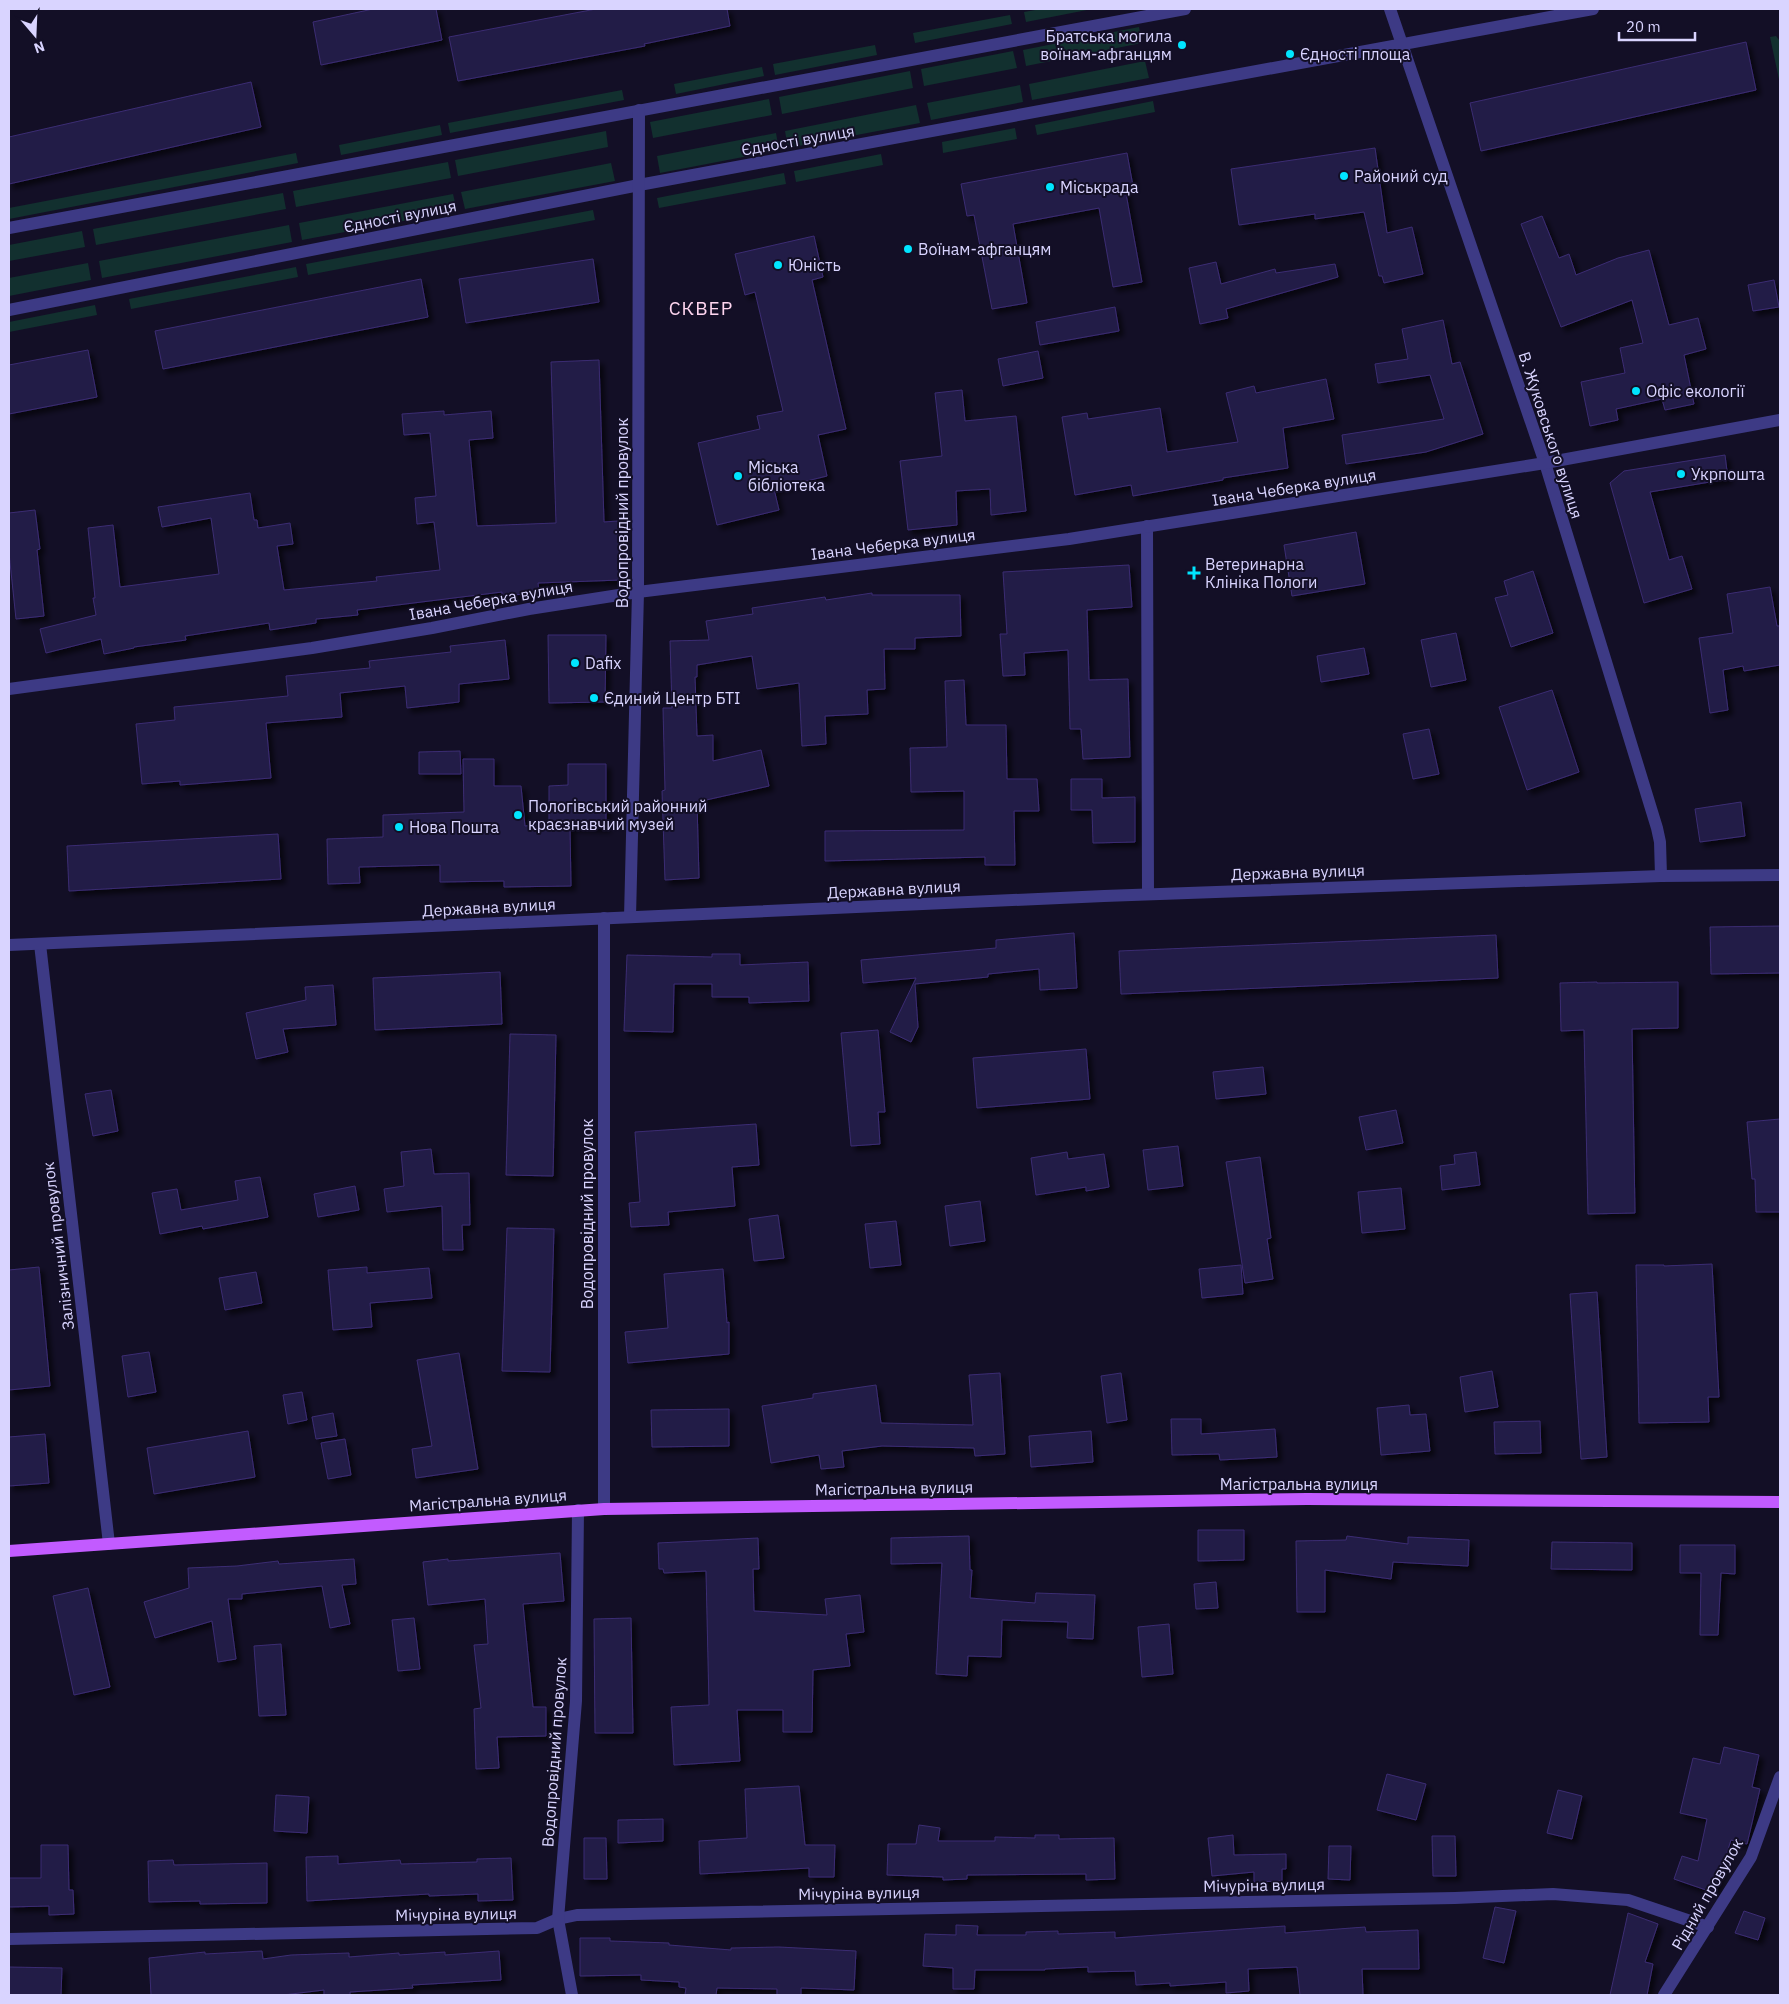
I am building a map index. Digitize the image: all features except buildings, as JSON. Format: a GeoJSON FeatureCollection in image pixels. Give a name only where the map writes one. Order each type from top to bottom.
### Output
{"type":"FeatureCollection","features":[{"type":"Feature","properties":{"kind":"main road","name":"Магістральна вулиця"},"geometry":{"type":"LineString","coordinates":[[9,1552],[604,1509],[1307,1499],[1780,1502]]}},
{"type":"Feature","properties":{"kind":"street"},"geometry":{"type":"LineString","coordinates":[[9,228],[1185,9]]}},
{"type":"Feature","properties":{"kind":"street","name":"В. Жуковського вулиця"},"geometry":{"type":"LineString","coordinates":[[1390,9],[1544,463],[1657,828],[1660,842],[1662,876]]}},
{"type":"Feature","properties":{"kind":"street","name":"Єдності вулиця"},"geometry":{"type":"LineString","coordinates":[[9,310],[639,185],[1594,9]]}},
{"type":"Feature","properties":{"kind":"street","name":"Водопровідний провулок"},"geometry":{"type":"LineString","coordinates":[[630,917],[638,592],[639,110]]}},
{"type":"Feature","properties":{"kind":"street","name":"Івана Чеберка вулиця"},"geometry":{"type":"LineString","coordinates":[[9,689],[352,642],[529,609],[638,592],[1069,539],[1544,463],[1780,420]]}},
{"type":"Feature","properties":{"kind":"street"},"geometry":{"type":"LineString","coordinates":[[1147,526],[1148,894]]}},
{"type":"Feature","properties":{"kind":"street","name":"Державна вулиця"},"geometry":{"type":"LineString","coordinates":[[9,945],[1148,894],[1662,876],[1780,875]]}},
{"type":"Feature","properties":{"kind":"street","name":"Водопровідний провулок"},"geometry":{"type":"LineString","coordinates":[[604,918],[604,1509]]}},
{"type":"Feature","properties":{"kind":"street","name":"Залізничний провулок"},"geometry":{"type":"LineString","coordinates":[[40,944],[109,1544]]}},
{"type":"Feature","properties":{"kind":"street","name":"Водопровідний провулок"},"geometry":{"type":"LineString","coordinates":[[572,1995],[558,1919],[576,1701],[578,1510]]}},
{"type":"Feature","properties":{"kind":"street","name":"Рідний провулок"},"geometry":{"type":"LineString","coordinates":[[1664,1995],[1751,1857],[1780,1777]]}},
{"type":"Feature","properties":{"kind":"street","name":"Мічуріна вулиця"},"geometry":{"type":"LineString","coordinates":[[9,1939],[537,1928],[558,1919],[587,1915],[1455,1898],[1553,1894],[1628,1900],[1708,1927]]}},
{"type":"Feature","properties":{"kind":"green space"},"geometry":{"type":"Polygon","coordinates":[[[1041,9],[1092,9],[1026,22],[1024,12],[1041,9]]]}},
{"type":"Feature","properties":{"kind":"green space"},"geometry":{"type":"Polygon","coordinates":[[[1010,15],[1012,24],[915,43],[913,33],[1010,15]]]}},
{"type":"Feature","properties":{"kind":"green space"},"geometry":{"type":"Polygon","coordinates":[[[1139,27],[1142,43],[1026,66],[1023,50],[1139,27]]]}},
{"type":"Feature","properties":{"kind":"green space"},"geometry":{"type":"Polygon","coordinates":[[[1776,36],[1780,41],[1780,84],[1770,37],[1776,36]]]}},
{"type":"Feature","properties":{"kind":"green space"},"geometry":{"type":"Polygon","coordinates":[[[875,45],[877,55],[775,75],[773,64],[875,45]]]}},
{"type":"Feature","properties":{"kind":"green space"},"geometry":{"type":"Polygon","coordinates":[[[1013,51],[1017,68],[924,86],[921,69],[1013,51]]]}},
{"type":"Feature","properties":{"kind":"green space"},"geometry":{"type":"Polygon","coordinates":[[[1145,61],[1149,78],[1032,100],[1029,84],[1145,61]]]}},
{"type":"Feature","properties":{"kind":"green space"},"geometry":{"type":"Polygon","coordinates":[[[762,67],[764,76],[676,94],[674,84],[762,67]]]}},
{"type":"Feature","properties":{"kind":"green space"},"geometry":{"type":"Polygon","coordinates":[[[910,71],[913,88],[782,114],[779,97],[910,71]]]}},
{"type":"Feature","properties":{"kind":"green space"},"geometry":{"type":"Polygon","coordinates":[[[1020,85],[1023,102],[931,120],[927,103],[1020,85]]]}},
{"type":"Feature","properties":{"kind":"green space"},"geometry":{"type":"Polygon","coordinates":[[[622,90],[624,100],[450,133],[448,123],[622,90]]]}},
{"type":"Feature","properties":{"kind":"green space"},"geometry":{"type":"Polygon","coordinates":[[[769,99],[772,115],[653,138],[650,122],[769,99]]]}},
{"type":"Feature","properties":{"kind":"green space"},"geometry":{"type":"Polygon","coordinates":[[[1153,101],[1155,112],[1037,135],[1035,125],[1153,101]]]}},
{"type":"Feature","properties":{"kind":"green space"},"geometry":{"type":"Polygon","coordinates":[[[916,105],[920,123],[788,148],[785,131],[916,105]]]}},
{"type":"Feature","properties":{"kind":"green space"},"geometry":{"type":"Polygon","coordinates":[[[440,125],[442,135],[341,155],[339,145],[440,125]]]}},
{"type":"Feature","properties":{"kind":"green space"},"geometry":{"type":"Polygon","coordinates":[[[1015,128],[1017,139],[943,153],[942,142],[1015,128]]]}},
{"type":"Feature","properties":{"kind":"green space"},"geometry":{"type":"Polygon","coordinates":[[[606,131],[608,147],[458,176],[455,160],[606,131]]]}},
{"type":"Feature","properties":{"kind":"green space"},"geometry":{"type":"Polygon","coordinates":[[[776,133],[779,150],[660,173],[657,156],[776,133]]]}},
{"type":"Feature","properties":{"kind":"green space"},"geometry":{"type":"Polygon","coordinates":[[[296,153],[298,163],[9,219],[9,208],[296,153]]]}},
{"type":"Feature","properties":{"kind":"green space"},"geometry":{"type":"Polygon","coordinates":[[[881,154],[883,165],[796,182],[794,171],[881,154]]]}},
{"type":"Feature","properties":{"kind":"green space"},"geometry":{"type":"Polygon","coordinates":[[[448,162],[451,178],[296,207],[293,191],[448,162]]]}},
{"type":"Feature","properties":{"kind":"green space"},"geometry":{"type":"Polygon","coordinates":[[[611,163],[615,181],[465,209],[461,192],[611,163]]]}},
{"type":"Feature","properties":{"kind":"green space"},"geometry":{"type":"Polygon","coordinates":[[[784,173],[786,184],[659,208],[657,198],[784,173]]]}},
{"type":"Feature","properties":{"kind":"green space"},"geometry":{"type":"Polygon","coordinates":[[[283,193],[286,209],[96,245],[93,229],[283,193]]]}},
{"type":"Feature","properties":{"kind":"green space"},"geometry":{"type":"Polygon","coordinates":[[[453,194],[457,211],[302,240],[299,223],[453,194]]]}},
{"type":"Feature","properties":{"kind":"green space"},"geometry":{"type":"Polygon","coordinates":[[[593,210],[595,220],[308,275],[306,264],[593,210]]]}},
{"type":"Feature","properties":{"kind":"green space"},"geometry":{"type":"Polygon","coordinates":[[[289,225],[292,242],[102,278],[99,261],[289,225]]]}},
{"type":"Feature","properties":{"kind":"green space"},"geometry":{"type":"Polygon","coordinates":[[[82,231],[85,247],[9,261],[9,245],[82,231]]]}},
{"type":"Feature","properties":{"kind":"green space"},"geometry":{"type":"Polygon","coordinates":[[[88,263],[91,280],[9,296],[9,278],[88,263]]]}},
{"type":"Feature","properties":{"kind":"green space"},"geometry":{"type":"Polygon","coordinates":[[[296,267],[298,277],[131,309],[129,299],[296,267]]]}},
{"type":"Feature","properties":{"kind":"green space"},"geometry":{"type":"Polygon","coordinates":[[[95,305],[97,315],[9,332],[9,322],[95,305]]]}},
{"type":"Feature","properties":{"kind":"place","name":"Братська могила воїнам-афганцям"},"geometry":{"type":"Point","coordinates":[1182,45]}},
{"type":"Feature","properties":{"kind":"place","name":"Єдності площа"},"geometry":{"type":"Point","coordinates":[1290,54]}},
{"type":"Feature","properties":{"kind":"place","name":"Районий суд"},"geometry":{"type":"Point","coordinates":[1344,176]}},
{"type":"Feature","properties":{"kind":"place","name":"Міськрада"},"geometry":{"type":"Point","coordinates":[1050,187]}},
{"type":"Feature","properties":{"kind":"place","name":"Воїнам-афганцям"},"geometry":{"type":"Point","coordinates":[908,249]}},
{"type":"Feature","properties":{"kind":"place","name":"Юність"},"geometry":{"type":"Point","coordinates":[778,265]}},
{"type":"Feature","properties":{"kind":"place","name":"Офіс екології"},"geometry":{"type":"Point","coordinates":[1636,391]}},
{"type":"Feature","properties":{"kind":"place","name":"Укрпошта"},"geometry":{"type":"Point","coordinates":[1681,474]}},
{"type":"Feature","properties":{"kind":"place","name":"Міська бібліотека"},"geometry":{"type":"Point","coordinates":[738,476]}},
{"type":"Feature","properties":{"kind":"place","name":"Ветеринарна Клініка Пологи"},"geometry":{"type":"Point","coordinates":[1194,573]}},
{"type":"Feature","properties":{"kind":"place","name":"Dafix"},"geometry":{"type":"Point","coordinates":[575,663]}},
{"type":"Feature","properties":{"kind":"place","name":"Єдиний Центр БТІ"},"geometry":{"type":"Point","coordinates":[594,698]}},
{"type":"Feature","properties":{"kind":"place","name":"Пологівський районний краєзнавчий музей"},"geometry":{"type":"Point","coordinates":[518,815]}},
{"type":"Feature","properties":{"kind":"place","name":"Нова Пошта"},"geometry":{"type":"Point","coordinates":[399,827]}},
{"type":"Feature","properties":{"kind":"district","name":"СКВЕР"},"geometry":{"type":"Point","coordinates":[701,308]}}]}
